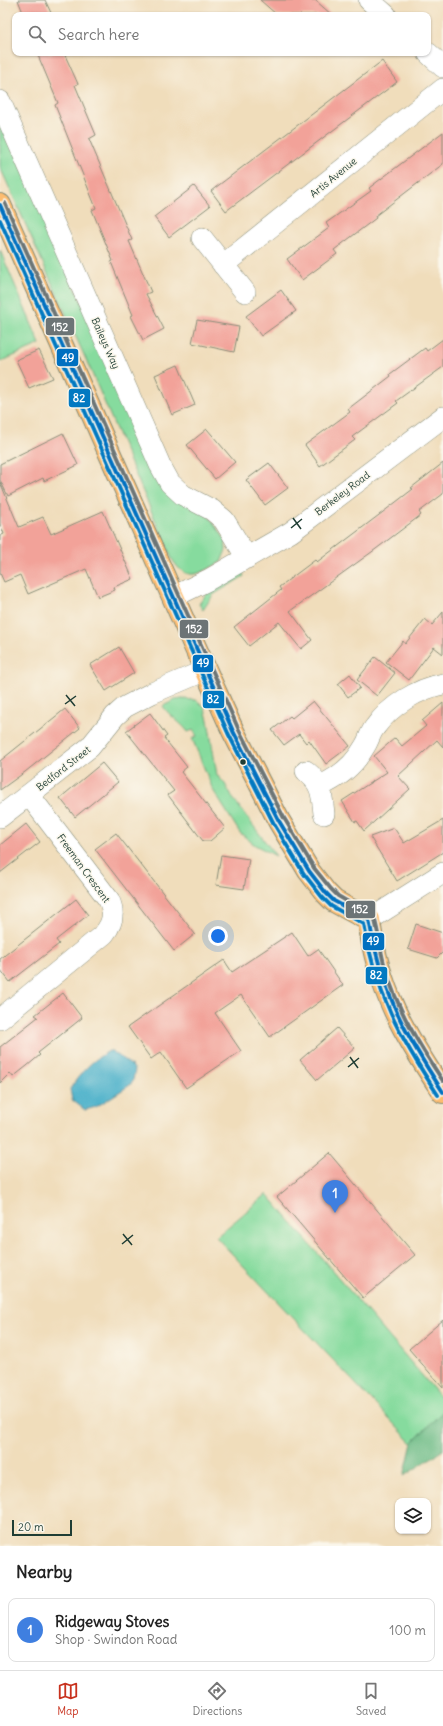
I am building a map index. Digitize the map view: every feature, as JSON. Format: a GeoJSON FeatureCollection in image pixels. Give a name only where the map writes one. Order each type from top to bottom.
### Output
{"type":"FeatureCollection","features":[{"type":"Feature","properties":{"kind":"main road"},"geometry":{"type":"LineString","coordinates":[[0,205],[233,731],[279,821],[308,871],[334,901],[368,920],[377,966],[385,991],[397,1017],[419,1056],[443,1092]]}},
{"type":"Feature","properties":{"kind":"street"},"geometry":{"type":"LineString","coordinates":[[369,0],[383,12]]}},
{"type":"Feature","properties":{"kind":"street"},"geometry":{"type":"LineString","coordinates":[[431,56],[443,67]]}},
{"type":"Feature","properties":{"kind":"street","name":"Artis Avenue"},"geometry":{"type":"LineString","coordinates":[[223,265],[443,89]]}},
{"type":"Feature","properties":{"kind":"street","name":"Baileys Way"},"geometry":{"type":"LineString","coordinates":[[0,101],[160,465],[170,483],[183,495],[212,510],[224,520],[247,558]]}},
{"type":"Feature","properties":{"kind":"street"},"geometry":{"type":"LineString","coordinates":[[202,238],[245,292]]}},
{"type":"Feature","properties":{"kind":"street","name":"Berkeley Road"},"geometry":{"type":"LineString","coordinates":[[173,597],[196,587],[291,532],[443,417]]}},
{"type":"Feature","properties":{"kind":"street","name":"Bedford Street"},"geometry":{"type":"LineString","coordinates":[[0,817],[90,747],[115,716],[125,707],[159,690],[206,670]]}},
{"type":"Feature","properties":{"kind":"street"},"geometry":{"type":"LineString","coordinates":[[320,786],[329,783],[349,766],[365,747],[374,728],[390,712],[420,691],[443,684]]}},
{"type":"Feature","properties":{"kind":"street"},"geometry":{"type":"LineString","coordinates":[[306,771],[320,786],[324,814]]}},
{"type":"Feature","properties":{"kind":"street","name":"Freeman Crescent"},"geometry":{"type":"LineString","coordinates":[[0,1019],[104,934],[110,927],[113,913],[109,900],[29,795]]}},
{"type":"Feature","properties":{"kind":"street"},"geometry":{"type":"LineString","coordinates":[[368,920],[443,873]]}},
{"type":"Feature","properties":{"kind":"green space"},"geometry":{"type":"Polygon","coordinates":[[[0,117],[155,469],[210,518],[225,539],[226,550],[221,562],[207,570],[189,574],[183,572],[172,559],[88,364],[0,167],[0,117]]]}},
{"type":"Feature","properties":{"kind":"green space"},"geometry":{"type":"Polygon","coordinates":[[[0,250],[40,344],[0,362],[0,250]]]}},
{"type":"Feature","properties":{"kind":"green space"},"geometry":{"type":"Polygon","coordinates":[[[242,572],[244,576],[213,595],[203,610],[199,604],[207,593],[242,572]]]}},
{"type":"Feature","properties":{"kind":"green space"},"geometry":{"type":"Polygon","coordinates":[[[175,700],[196,700],[204,706],[208,720],[217,775],[276,856],[255,845],[240,833],[213,790],[192,738],[197,736],[193,730],[188,732],[163,706],[175,700]]]}},
{"type":"Feature","properties":{"kind":"green space"},"geometry":{"type":"Polygon","coordinates":[[[267,1194],[443,1400],[443,1411],[412,1443],[216,1237],[267,1194]]]}},
{"type":"Feature","properties":{"kind":"green space"},"geometry":{"type":"Polygon","coordinates":[[[443,1411],[443,1450],[404,1476],[412,1443],[443,1411]]]}},
{"type":"Feature","properties":{"kind":"water"},"geometry":{"type":"Polygon","coordinates":[[[109,1051],[112,1051],[132,1066],[135,1070],[133,1080],[130,1085],[96,1107],[85,1110],[72,1100],[70,1089],[87,1067],[97,1058],[109,1051]]]}},
{"type":"Feature","properties":{"kind":"building"},"geometry":{"type":"Polygon","coordinates":[[[18,0],[45,0],[51,12],[23,12],[18,0]]]}},
{"type":"Feature","properties":{"kind":"building"},"geometry":{"type":"Polygon","coordinates":[[[260,0],[315,0],[329,12],[274,12],[260,0]]]}},
{"type":"Feature","properties":{"kind":"building"},"geometry":{"type":"Polygon","coordinates":[[[38,56],[65,56],[78,84],[75,85],[96,135],[89,139],[132,240],[129,241],[151,292],[146,294],[164,329],[143,340],[131,316],[133,315],[111,262],[113,261],[92,210],[96,208],[55,105],[58,103],[38,56]]]}},
{"type":"Feature","properties":{"kind":"building"},"geometry":{"type":"Polygon","coordinates":[[[382,61],[397,82],[226,211],[211,191],[382,61]]]}},
{"type":"Feature","properties":{"kind":"building"},"geometry":{"type":"Polygon","coordinates":[[[443,132],[443,164],[375,216],[376,218],[334,250],[337,254],[302,280],[287,259],[329,228],[326,223],[371,191],[369,188],[443,132]]]}},
{"type":"Feature","properties":{"kind":"building"},"geometry":{"type":"Polygon","coordinates":[[[194,186],[210,206],[169,237],[154,217],[194,186]]]}},
{"type":"Feature","properties":{"kind":"building"},"geometry":{"type":"Polygon","coordinates":[[[281,290],[296,311],[261,336],[246,316],[281,290]]]}},
{"type":"Feature","properties":{"kind":"building"},"geometry":{"type":"Polygon","coordinates":[[[197,320],[239,327],[234,352],[192,343],[197,320]]]}},
{"type":"Feature","properties":{"kind":"building"},"geometry":{"type":"Polygon","coordinates":[[[443,339],[443,367],[396,401],[398,403],[352,437],[355,440],[320,466],[305,445],[350,412],[348,409],[391,376],[390,374],[425,348],[427,351],[443,339]]]}},
{"type":"Feature","properties":{"kind":"building"},"geometry":{"type":"Polygon","coordinates":[[[39,350],[53,378],[29,388],[16,360],[39,350]]]}},
{"type":"Feature","properties":{"kind":"building"},"geometry":{"type":"Polygon","coordinates":[[[178,365],[195,405],[172,415],[155,375],[178,365]]]}},
{"type":"Feature","properties":{"kind":"building"},"geometry":{"type":"Polygon","coordinates":[[[207,429],[235,462],[215,479],[187,445],[207,429]]]}},
{"type":"Feature","properties":{"kind":"building"},"geometry":{"type":"Polygon","coordinates":[[[63,433],[78,465],[44,481],[43,478],[8,496],[0,480],[0,464],[63,433]]]}},
{"type":"Feature","properties":{"kind":"building"},"geometry":{"type":"Polygon","coordinates":[[[269,463],[288,488],[265,505],[246,480],[269,463]]]}},
{"type":"Feature","properties":{"kind":"building"},"geometry":{"type":"Polygon","coordinates":[[[443,463],[443,494],[419,512],[421,515],[290,611],[312,640],[301,649],[279,622],[249,646],[234,627],[281,590],[279,587],[315,560],[317,562],[413,489],[411,488],[443,463]]]}},
{"type":"Feature","properties":{"kind":"building"},"geometry":{"type":"Polygon","coordinates":[[[0,482],[19,527],[43,517],[51,534],[103,511],[133,579],[114,587],[115,590],[98,597],[86,569],[28,594],[20,575],[4,582],[0,573],[0,536],[4,534],[0,524],[0,482]]]}},
{"type":"Feature","properties":{"kind":"building"},"geometry":{"type":"Polygon","coordinates":[[[443,612],[443,654],[434,647],[409,680],[386,662],[403,641],[405,644],[425,619],[432,625],[443,612]]]}},
{"type":"Feature","properties":{"kind":"building"},"geometry":{"type":"Polygon","coordinates":[[[119,647],[134,673],[106,691],[90,665],[119,647]]]}},
{"type":"Feature","properties":{"kind":"building"},"geometry":{"type":"Polygon","coordinates":[[[375,657],[395,673],[377,696],[357,680],[375,657]]]}},
{"type":"Feature","properties":{"kind":"building"},"geometry":{"type":"Polygon","coordinates":[[[350,674],[360,688],[348,697],[338,684],[350,674]]]}},
{"type":"Feature","properties":{"kind":"building"},"geometry":{"type":"Polygon","coordinates":[[[313,701],[350,746],[326,764],[309,740],[306,743],[299,734],[284,745],[272,730],[290,716],[292,718],[313,701]]]}},
{"type":"Feature","properties":{"kind":"building"},"geometry":{"type":"Polygon","coordinates":[[[443,703],[443,747],[437,740],[398,776],[410,789],[364,831],[357,821],[355,822],[342,801],[387,772],[374,756],[395,738],[402,746],[426,726],[422,721],[443,703]]]}},
{"type":"Feature","properties":{"kind":"building"},"geometry":{"type":"Polygon","coordinates":[[[65,709],[80,728],[0,790],[0,761],[65,709]]]}},
{"type":"Feature","properties":{"kind":"building"},"geometry":{"type":"Polygon","coordinates":[[[150,713],[167,736],[164,738],[187,767],[181,772],[225,828],[210,841],[203,841],[168,795],[174,791],[126,731],[150,713]]]}},
{"type":"Feature","properties":{"kind":"building"},"geometry":{"type":"Polygon","coordinates":[[[102,763],[118,782],[75,817],[60,798],[102,763]]]}},
{"type":"Feature","properties":{"kind":"building"},"geometry":{"type":"Polygon","coordinates":[[[443,820],[443,852],[397,881],[370,837],[394,828],[404,843],[443,820]]]}},
{"type":"Feature","properties":{"kind":"building"},"geometry":{"type":"Polygon","coordinates":[[[26,824],[40,842],[0,873],[0,845],[26,824]]]}},
{"type":"Feature","properties":{"kind":"building"},"geometry":{"type":"Polygon","coordinates":[[[116,833],[195,934],[174,951],[95,849],[116,833]]]}},
{"type":"Feature","properties":{"kind":"building"},"geometry":{"type":"Polygon","coordinates":[[[221,855],[249,859],[244,889],[216,885],[221,855]]]}},
{"type":"Feature","properties":{"kind":"building"},"geometry":{"type":"Polygon","coordinates":[[[76,899],[88,915],[56,940],[59,944],[10,982],[0,969],[0,959],[76,899]]]}},
{"type":"Feature","properties":{"kind":"building"},"geometry":{"type":"Polygon","coordinates":[[[416,924],[443,933],[443,952],[437,958],[408,949],[416,924]]]}},
{"type":"Feature","properties":{"kind":"building"},"geometry":{"type":"Polygon","coordinates":[[[292,932],[308,956],[318,949],[343,985],[270,1037],[241,995],[215,1013],[241,1051],[186,1088],[161,1052],[151,1059],[128,1027],[224,960],[232,972],[292,932]]]}},
{"type":"Feature","properties":{"kind":"building"},"geometry":{"type":"Polygon","coordinates":[[[63,993],[82,1018],[38,1053],[40,1055],[27,1066],[13,1077],[10,1073],[0,1083],[0,1047],[38,1017],[35,1015],[63,993]]]}},
{"type":"Feature","properties":{"kind":"building"},"geometry":{"type":"Polygon","coordinates":[[[337,1028],[355,1048],[317,1080],[300,1060],[337,1028]]]}},
{"type":"Feature","properties":{"kind":"building"},"geometry":{"type":"Polygon","coordinates":[[[329,1153],[415,1255],[363,1298],[277,1197],[329,1153]]]}},
{"type":"Feature","properties":{"kind":"building"},"geometry":{"type":"Polygon","coordinates":[[[443,1320],[443,1388],[409,1349],[443,1320]]]}},
{"type":"Feature","properties":{"kind":"transit line","name":"152"},"geometry":{"type":"LineString","coordinates":[[5,203],[238,728],[284,818],[314,868],[338,896],[374,917],[383,961],[402,1012],[417,1040],[443,1081]]}},
{"type":"Feature","properties":{"kind":"transit line","name":"49"},"geometry":{"type":"LineString","coordinates":[[0,205],[233,731],[279,821],[309,871],[334,901],[369,920],[374,945],[387,990],[406,1030],[429,1071],[443,1092]]}},
{"type":"Feature","properties":{"kind":"transit line","name":"82"},"geometry":{"type":"LineString","coordinates":[[0,220],[228,733],[274,824],[304,874],[331,906],[364,924],[375,971],[391,1014],[412,1054],[438,1095]]}},
{"type":"Feature","properties":{"kind":"place","name":"Ridgeway Stoves"},"geometry":{"type":"Point","coordinates":[335,1213]}}]}
